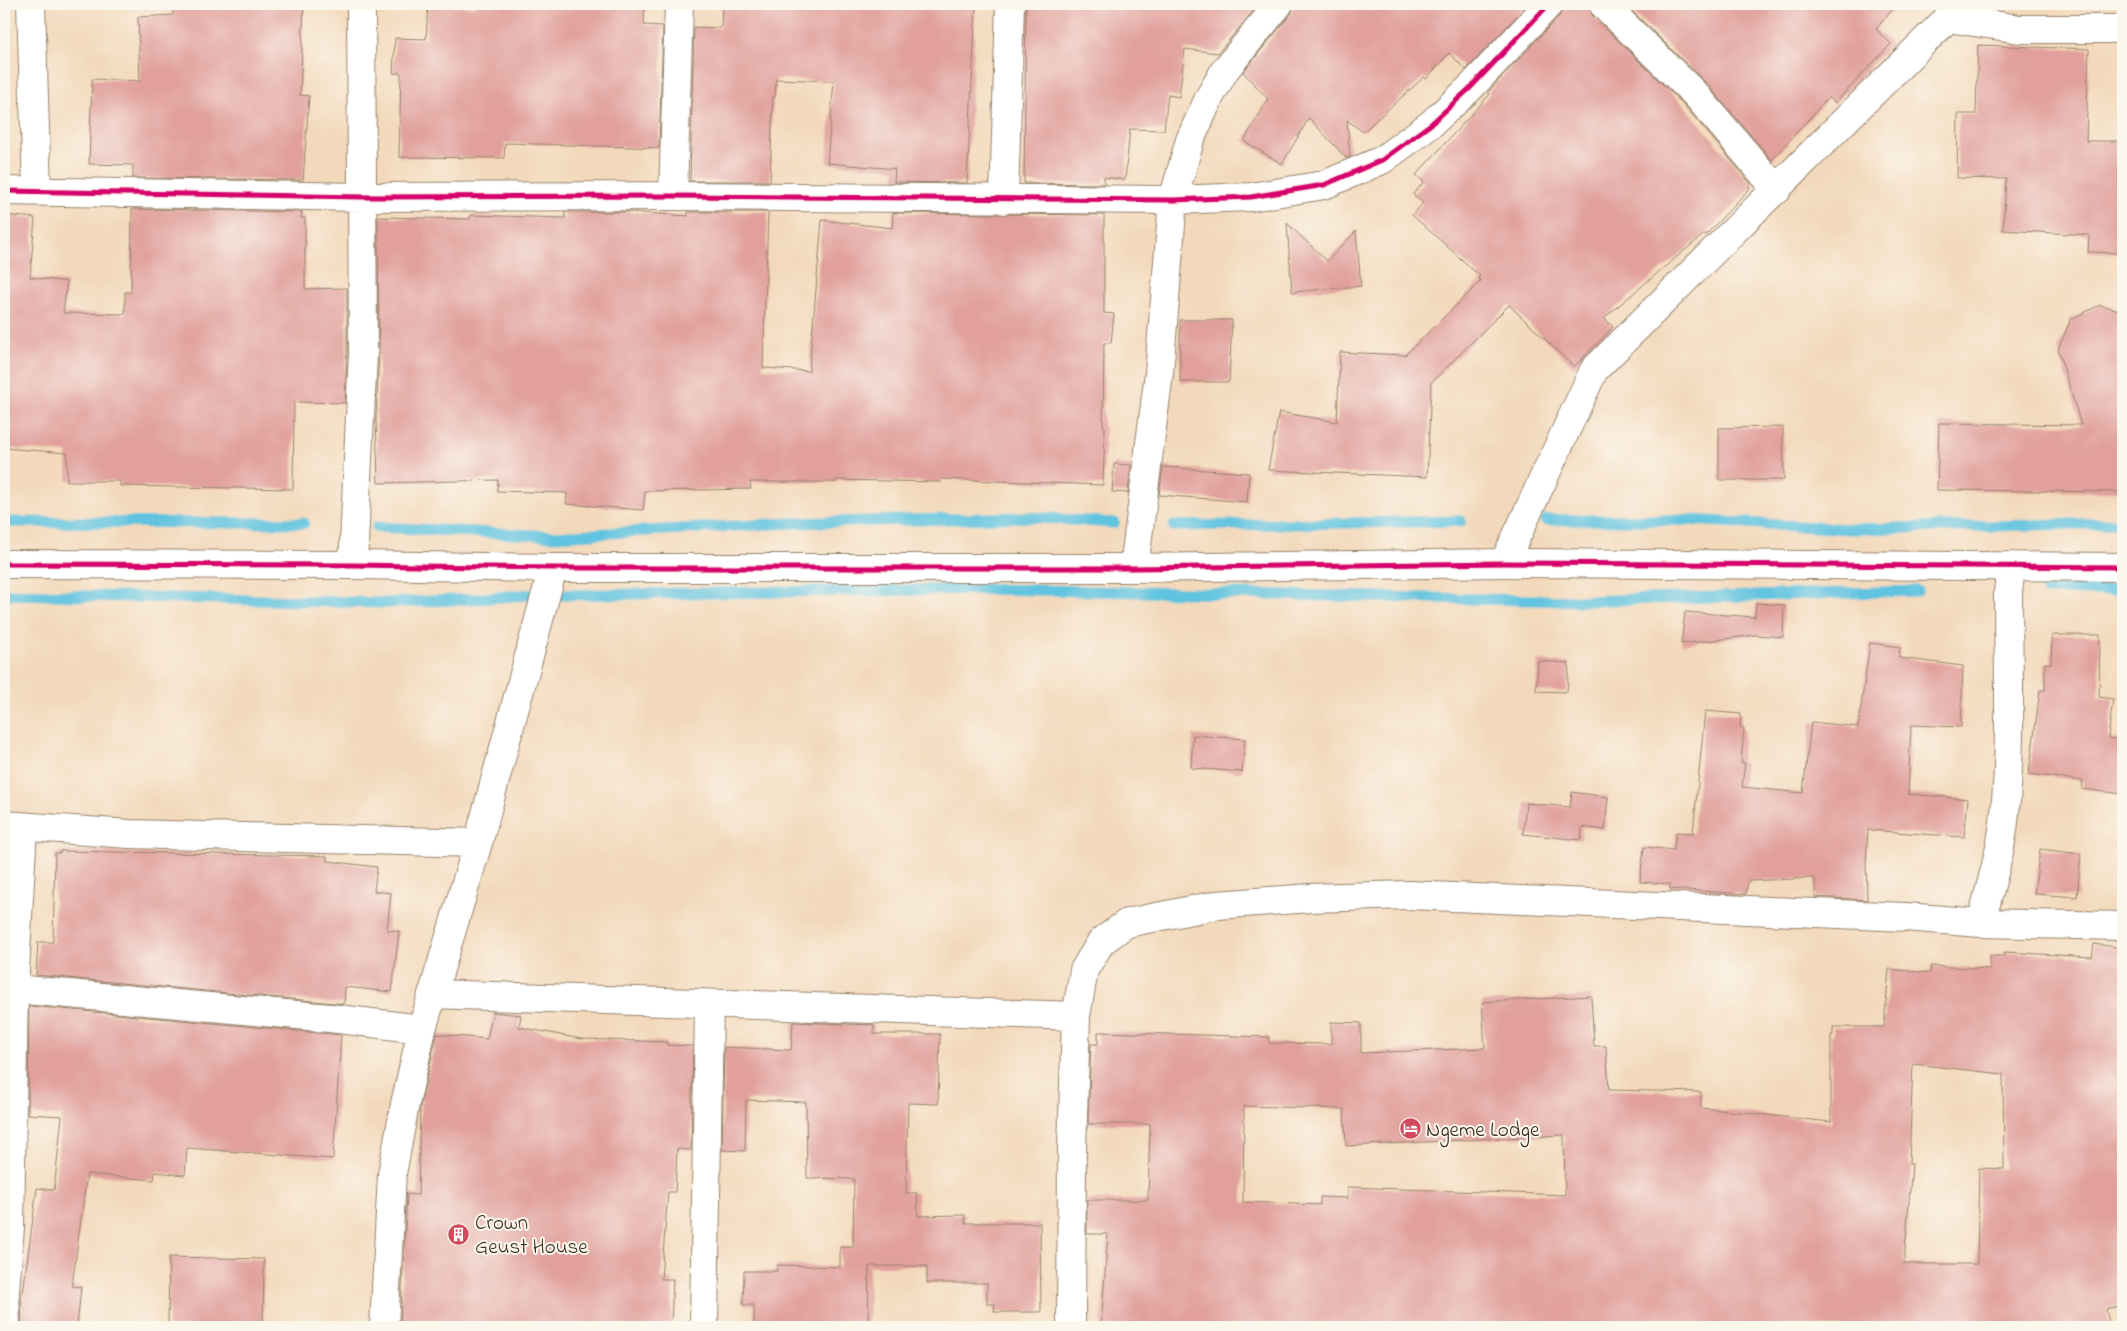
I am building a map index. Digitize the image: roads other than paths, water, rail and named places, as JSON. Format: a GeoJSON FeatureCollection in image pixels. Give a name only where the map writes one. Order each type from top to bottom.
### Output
{"type":"FeatureCollection","features":[{"type":"Feature","properties":{"kind":"street"},"geometry":{"type":"LineString","coordinates":[[31,4],[37,191]]}},
{"type":"Feature","properties":{"kind":"street"},"geometry":{"type":"LineString","coordinates":[[353,565],[362,354],[361,4]]}},
{"type":"Feature","properties":{"kind":"street"},"geometry":{"type":"LineString","coordinates":[[674,196],[679,4]]}},
{"type":"Feature","properties":{"kind":"street"},"geometry":{"type":"LineString","coordinates":[[1004,200],[1010,4]]}},
{"type":"Feature","properties":{"kind":"street"},"geometry":{"type":"LineString","coordinates":[[1134,568],[1159,373],[1173,200],[1190,140],[1209,98],[1225,70],[1279,4]]}},
{"type":"Feature","properties":{"kind":"street"},"geometry":{"type":"LineString","coordinates":[[4,191],[362,197],[674,196],[1004,200],[1173,200],[1251,197],[1324,185],[1382,160],[1431,124],[1470,88],[1549,4]]}},
{"type":"Feature","properties":{"kind":"street"},"geometry":{"type":"LineString","coordinates":[[1603,4],[1696,95],[1776,190]]}},
{"type":"Feature","properties":{"kind":"street"},"geometry":{"type":"LineString","coordinates":[[1504,563],[1594,370],[1776,190],[1948,11],[2020,29],[2123,29]]}},
{"type":"Feature","properties":{"kind":"street"},"geometry":{"type":"LineString","coordinates":[[4,564],[353,565],[552,568],[1134,568],[1504,563],[2123,567]]}},
{"type":"Feature","properties":{"kind":"street"},"geometry":{"type":"LineString","coordinates":[[1981,924],[2000,850],[2005,813],[2008,756],[2008,592],[2011,567]]}},
{"type":"Feature","properties":{"kind":"street"},"geometry":{"type":"LineString","coordinates":[[384,1327],[392,1174],[405,1104],[422,1029],[478,843],[552,568]]}},
{"type":"Feature","properties":{"kind":"street"},"geometry":{"type":"LineString","coordinates":[[6,1327],[5,1291],[10,1226],[9,989],[14,826],[129,834],[478,843]]}},
{"type":"Feature","properties":{"kind":"street"},"geometry":{"type":"LineString","coordinates":[[1071,1327],[1072,1151],[1076,1016],[1084,970],[1101,942],[1127,923],[1217,905],[1310,898],[1409,895],[1896,916],[1981,924],[2123,926]]}},
{"type":"Feature","properties":{"kind":"street"},"geometry":{"type":"LineString","coordinates":[[9,989],[330,1018],[422,1029]]}},
{"type":"Feature","properties":{"kind":"street"},"geometry":{"type":"LineString","coordinates":[[432,994],[1076,1016]]}},
{"type":"Feature","properties":{"kind":"street"},"geometry":{"type":"LineString","coordinates":[[704,1327],[709,1004]]}},
{"type":"Feature","properties":{"kind":"waterway"},"geometry":{"type":"LineString","coordinates":[[377,527],[555,536],[791,523],[1030,517],[1114,523]]}},
{"type":"Feature","properties":{"kind":"waterway"},"geometry":{"type":"LineString","coordinates":[[1545,520],[1689,520],[1852,529],[2123,523]]}},
{"type":"Feature","properties":{"kind":"waterway"},"geometry":{"type":"LineString","coordinates":[[1174,526],[1461,521]]}},
{"type":"Feature","properties":{"kind":"waterway"},"geometry":{"type":"LineString","coordinates":[[4,522],[304,523]]}},
{"type":"Feature","properties":{"kind":"waterway"},"geometry":{"type":"LineString","coordinates":[[556,595],[986,589],[1581,601],[1917,591]]}},
{"type":"Feature","properties":{"kind":"waterway"},"geometry":{"type":"LineString","coordinates":[[2046,590],[2123,590]]}},
{"type":"Feature","properties":{"kind":"waterway"},"geometry":{"type":"LineString","coordinates":[[4,594],[385,603],[534,594]]}},
{"type":"Feature","properties":{"kind":"place","name":"Ngeme Lodge"},"geometry":{"type":"Point","coordinates":[1410,1129]}},
{"type":"Feature","properties":{"kind":"place","name":"Crown Geust House"},"geometry":{"type":"Point","coordinates":[459,1234]}}]}
